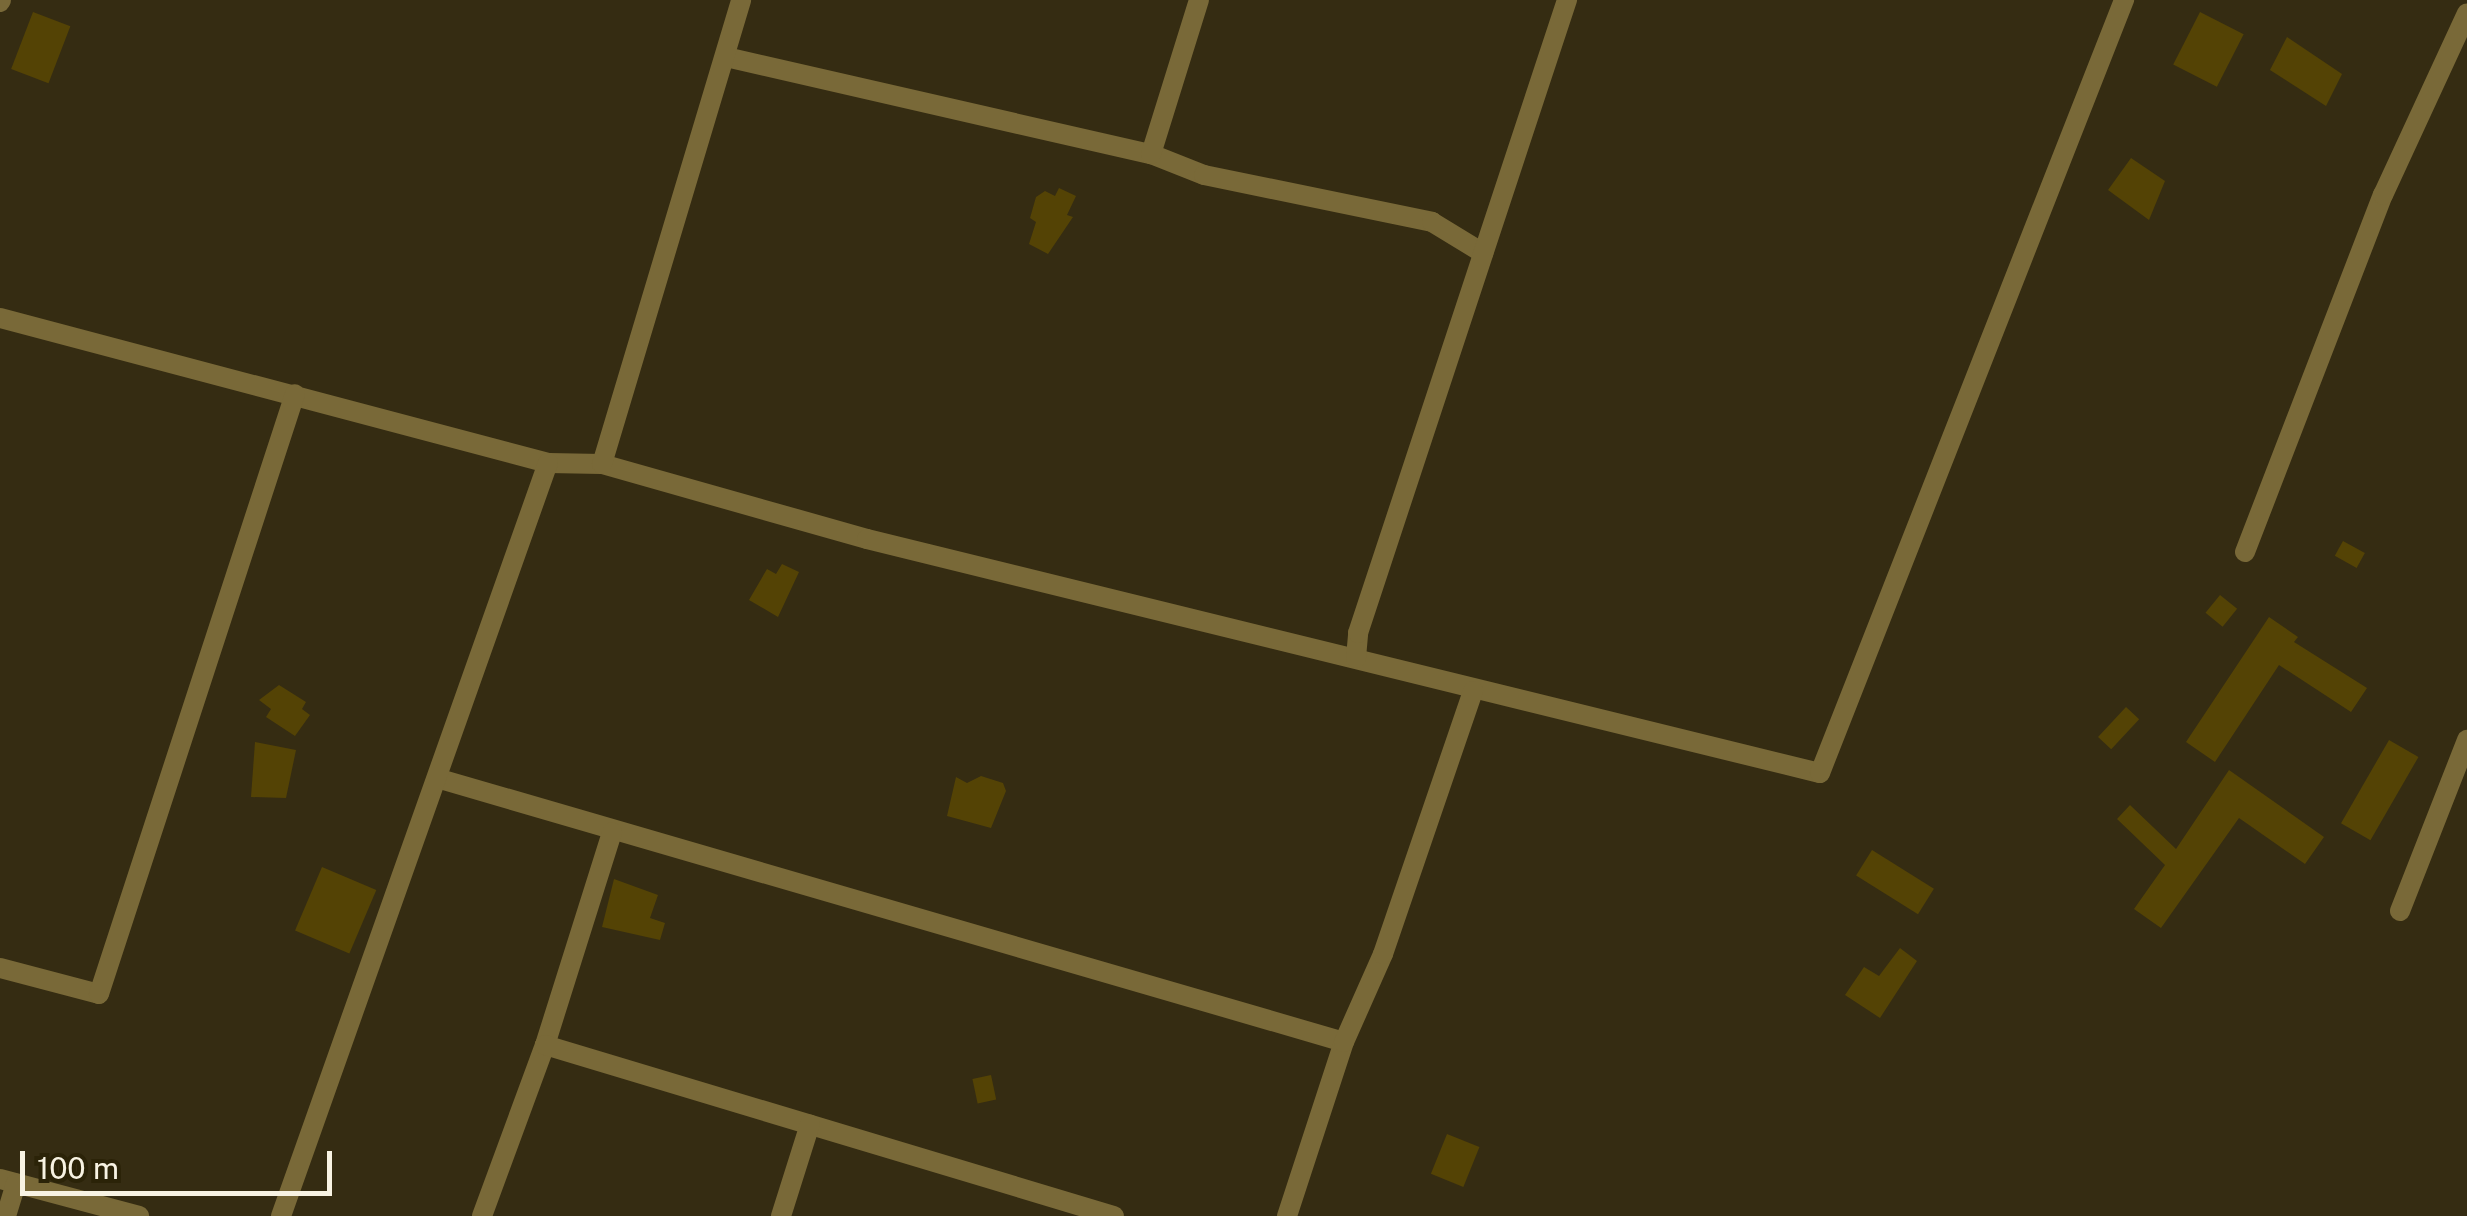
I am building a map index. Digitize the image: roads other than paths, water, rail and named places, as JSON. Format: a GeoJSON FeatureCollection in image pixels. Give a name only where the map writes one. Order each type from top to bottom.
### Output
{"type":"FeatureCollection","features":[{"type":"Feature","properties":{"kind":"street"},"geometry":{"type":"LineString","coordinates":[[602,464],[741,0]]}},
{"type":"Feature","properties":{"kind":"street"},"geometry":{"type":"LineString","coordinates":[[1151,154],[1199,0]]}},
{"type":"Feature","properties":{"kind":"street"},"geometry":{"type":"LineString","coordinates":[[1356,658],[1358,632],[1567,0]]}},
{"type":"Feature","properties":{"kind":"street"},"geometry":{"type":"LineString","coordinates":[[0,318],[548,462],[602,464],[867,539],[1820,774],[2124,0]]}},
{"type":"Feature","properties":{"kind":"street"},"geometry":{"type":"LineString","coordinates":[[2245,552],[2383,195],[2467,13]]}},
{"type":"Feature","properties":{"kind":"street"},"geometry":{"type":"LineString","coordinates":[[726,57],[1151,154],[1204,175],[1432,222],[1482,253]]}},
{"type":"Feature","properties":{"kind":"street"},"geometry":{"type":"LineString","coordinates":[[0,968],[99,994],[295,394]]}},
{"type":"Feature","properties":{"kind":"street"},"geometry":{"type":"LineString","coordinates":[[281,1216],[440,780],[548,462]]}},
{"type":"Feature","properties":{"kind":"street"},"geometry":{"type":"LineString","coordinates":[[1287,1216],[1344,1042],[1383,954],[1474,691]]}},
{"type":"Feature","properties":{"kind":"street"},"geometry":{"type":"LineString","coordinates":[[2400,911],[2467,740]]}},
{"type":"Feature","properties":{"kind":"street"},"geometry":{"type":"LineString","coordinates":[[440,780],[1344,1042]]}},
{"type":"Feature","properties":{"kind":"street"},"geometry":{"type":"LineString","coordinates":[[482,1216],[545,1044],[612,832]]}},
{"type":"Feature","properties":{"kind":"street"},"geometry":{"type":"LineString","coordinates":[[545,1044],[1114,1216]]}},
{"type":"Feature","properties":{"kind":"street"},"geometry":{"type":"LineString","coordinates":[[781,1216],[810,1124]]}},
{"type":"Feature","properties":{"kind":"street"},"geometry":{"type":"LineString","coordinates":[[6,1216],[8,1182],[139,1216]]}}]}
